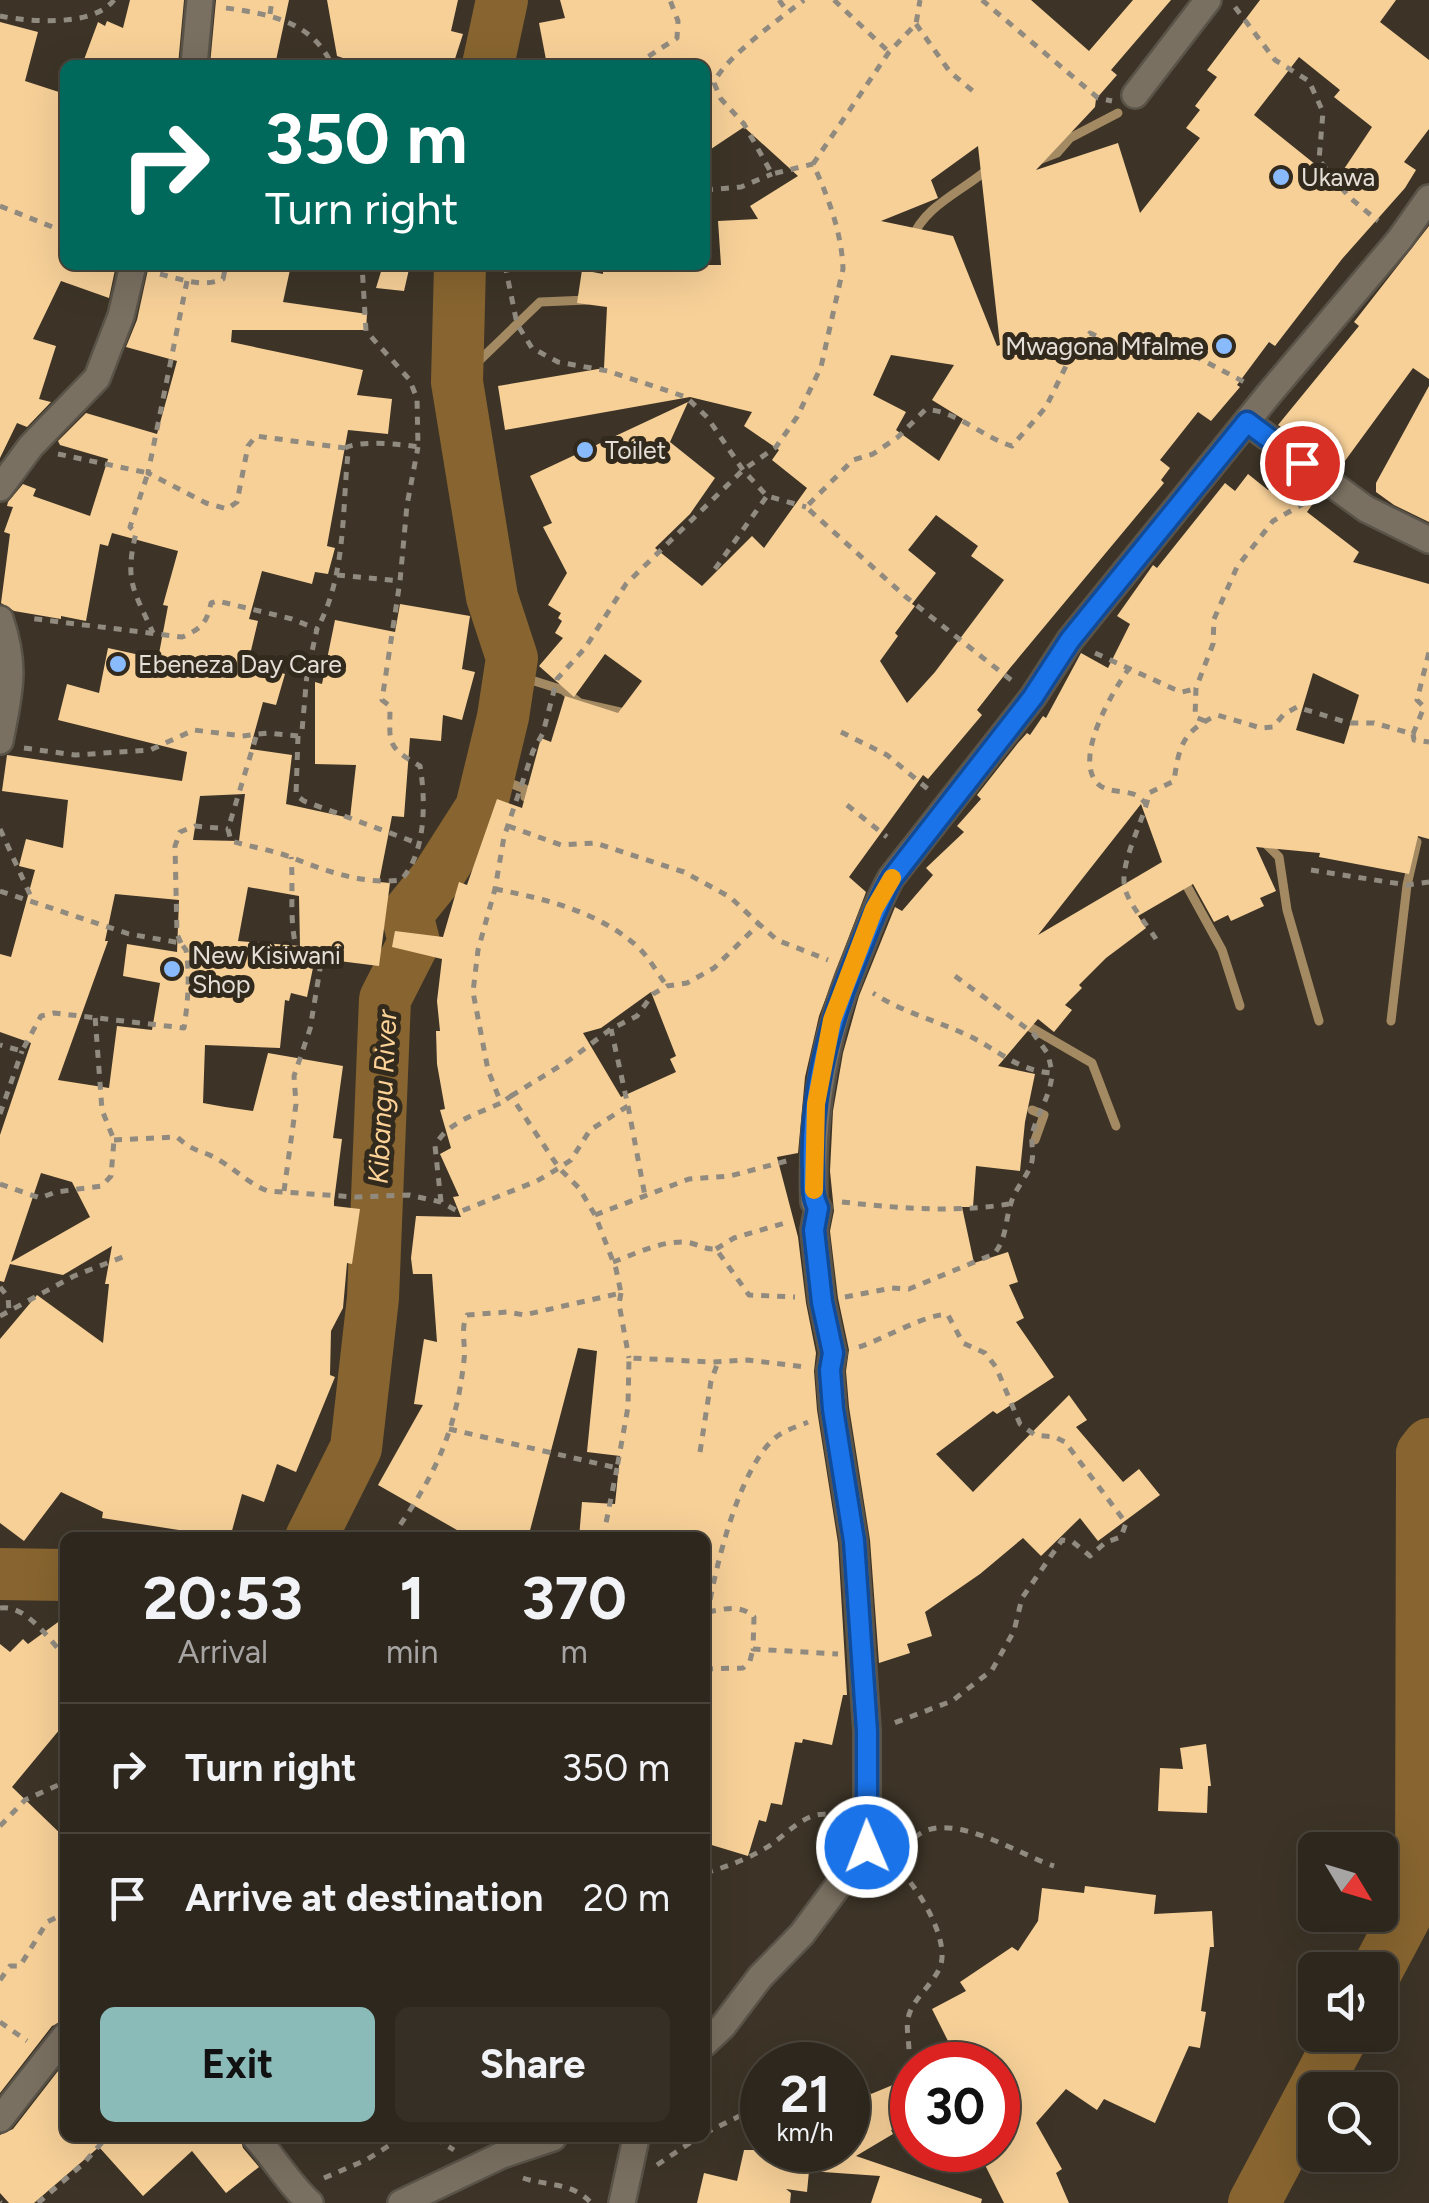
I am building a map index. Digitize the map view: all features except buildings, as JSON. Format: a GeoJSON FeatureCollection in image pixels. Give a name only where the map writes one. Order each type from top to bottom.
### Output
{"type":"FeatureCollection","features":[{"type":"Feature","properties":{"kind":"street"},"geometry":{"type":"LineString","coordinates":[[1135,95],[1208,0]]}},
{"type":"Feature","properties":{"kind":"street"},"geometry":{"type":"LineString","coordinates":[[194,60],[200,2]]}},
{"type":"Feature","properties":{"kind":"street"},"geometry":{"type":"LineString","coordinates":[[710,2038],[760,1977],[878,1854],[854,1541],[833,1409],[832,1361],[814,1230],[812,1154],[816,1104],[832,1020],[874,909],[908,856],[1033,697],[1070,640],[1400,239],[1429,198]]}},
{"type":"Feature","properties":{"kind":"street"},"geometry":{"type":"LineString","coordinates":[[0,488],[31,446],[97,378],[132,270]]}},
{"type":"Feature","properties":{"kind":"street"},"geometry":{"type":"LineString","coordinates":[[1247,422],[1388,522],[1429,540]]}},
{"type":"Feature","properties":{"kind":"street"},"geometry":{"type":"LineString","coordinates":[[5,745],[12,657],[8,618]]}},
{"type":"Feature","properties":{"kind":"street"},"geometry":{"type":"LineString","coordinates":[[0,2119],[60,2042]]}},
{"type":"Feature","properties":{"kind":"street"},"geometry":{"type":"LineString","coordinates":[[260,2142],[302,2195]]}},
{"type":"Feature","properties":{"kind":"street"},"geometry":{"type":"LineString","coordinates":[[402,2203],[543,2142]]}},
{"type":"Feature","properties":{"kind":"street"},"geometry":{"type":"LineString","coordinates":[[625,2196],[635,2142]]}},
{"type":"Feature","properties":{"kind":"path"},"geometry":{"type":"LineString","coordinates":[[0,16],[30,22],[53,21],[96,14],[114,0]]}},
{"type":"Feature","properties":{"kind":"path"},"geometry":{"type":"LineString","coordinates":[[270,14],[272,0]]}},
{"type":"Feature","properties":{"kind":"path"},"geometry":{"type":"LineString","coordinates":[[643,60],[677,38],[678,21],[670,0]]}},
{"type":"Feature","properties":{"kind":"path"},"geometry":{"type":"LineString","coordinates":[[780,0],[788,12]]}},
{"type":"Feature","properties":{"kind":"path"},"geometry":{"type":"LineString","coordinates":[[772,174],[744,124],[721,100],[714,82],[719,73],[804,0]]}},
{"type":"Feature","properties":{"kind":"path"},"geometry":{"type":"LineString","coordinates":[[834,0],[889,52]]}},
{"type":"Feature","properties":{"kind":"path"},"geometry":{"type":"LineString","coordinates":[[710,190],[741,187],[813,164],[889,52],[916,24],[920,0]]}},
{"type":"Feature","properties":{"kind":"path"},"geometry":{"type":"LineString","coordinates":[[982,0],[1098,98],[1121,100],[1135,95]]}},
{"type":"Feature","properties":{"kind":"path"},"geometry":{"type":"LineString","coordinates":[[1230,0],[1275,60],[1309,81],[1323,112],[1319,160],[1349,198],[1400,239]]}},
{"type":"Feature","properties":{"kind":"path"},"geometry":{"type":"LineString","coordinates":[[200,2],[270,14],[292,23],[312,38],[328,60]]}},
{"type":"Feature","properties":{"kind":"path"},"geometry":{"type":"LineString","coordinates":[[916,24],[950,72],[974,92]]}},
{"type":"Feature","properties":{"kind":"path"},"geometry":{"type":"LineString","coordinates":[[501,1103],[488,1070],[472,992],[478,950],[508,826],[533,751],[544,733],[557,679],[584,648],[626,584],[743,470],[776,447],[802,407],[820,367],[841,279],[842,253],[824,186],[813,164]]}},
{"type":"Feature","properties":{"kind":"path"},"geometry":{"type":"LineString","coordinates":[[0,206],[60,230]]}},
{"type":"Feature","properties":{"kind":"path"},"geometry":{"type":"LineString","coordinates":[[145,270],[188,281],[217,283],[223,279],[225,270]]}},
{"type":"Feature","properties":{"kind":"path"},"geometry":{"type":"LineString","coordinates":[[256,736],[228,828],[231,841],[291,857],[312,868],[390,882],[400,880],[408,872],[423,826],[425,796],[420,766],[394,751],[388,736],[390,706],[382,700],[418,447],[417,398],[409,379],[366,331],[362,270]]}},
{"type":"Feature","properties":{"kind":"path"},"geometry":{"type":"LineString","coordinates":[[507,270],[517,324],[532,348],[558,362],[608,371],[686,397],[707,417],[743,470],[767,496],[806,507],[906,597],[1033,697]]}},
{"type":"Feature","properties":{"kind":"path"},"geometry":{"type":"LineString","coordinates":[[153,634],[132,587],[128,564],[136,533],[130,527],[148,473],[188,281]]}},
{"type":"Feature","properties":{"kind":"path"},"geometry":{"type":"LineString","coordinates":[[806,507],[853,460],[898,438],[925,410],[951,414],[975,430],[1012,446],[1046,408],[1068,362],[1090,333],[1128,351],[1176,346],[1269,394]]}},
{"type":"Feature","properties":{"kind":"path"},"geometry":{"type":"LineString","coordinates":[[31,446],[148,473],[206,503],[227,509],[238,502],[248,446],[256,436],[345,448],[354,443],[418,447]]}},
{"type":"Feature","properties":{"kind":"path"},"geometry":{"type":"LineString","coordinates":[[345,448],[348,453],[337,575],[330,606],[317,629],[307,674],[302,731],[298,736],[296,795],[416,843]]}},
{"type":"Feature","properties":{"kind":"path"},"geometry":{"type":"LineString","coordinates":[[1205,721],[1194,715],[1196,688],[1213,644],[1220,601],[1237,568],[1272,521],[1300,506],[1329,483]]}},
{"type":"Feature","properties":{"kind":"path"},"geometry":{"type":"LineString","coordinates":[[715,569],[767,496]]}},
{"type":"Feature","properties":{"kind":"path"},"geometry":{"type":"LineString","coordinates":[[337,575],[400,581]]}},
{"type":"Feature","properties":{"kind":"path"},"geometry":{"type":"LineString","coordinates":[[8,618],[182,637],[200,630],[211,603],[218,602],[292,618],[317,629]]}},
{"type":"Feature","properties":{"kind":"path"},"geometry":{"type":"LineString","coordinates":[[1070,640],[1182,692],[1196,688]]}},
{"type":"Feature","properties":{"kind":"path"},"geometry":{"type":"LineString","coordinates":[[1429,652],[1418,700],[1424,704],[1423,712],[1412,734],[1414,740],[1429,742]]}},
{"type":"Feature","properties":{"kind":"path"},"geometry":{"type":"LineString","coordinates":[[1130,667],[1116,686],[1095,732],[1091,770],[1096,783],[1103,788],[1136,795],[1148,806]]}},
{"type":"Feature","properties":{"kind":"path"},"geometry":{"type":"LineString","coordinates":[[1156,939],[1129,898],[1123,873],[1152,790],[1174,782],[1178,747],[1205,721],[1217,716],[1262,728],[1274,727],[1297,706],[1349,723],[1374,724],[1412,734]]}},
{"type":"Feature","properties":{"kind":"path"},"geometry":{"type":"LineString","coordinates":[[5,745],[75,755],[157,749],[194,730],[298,736]]}},
{"type":"Feature","properties":{"kind":"path"},"geometry":{"type":"LineString","coordinates":[[841,732],[887,755],[948,805]]}},
{"type":"Feature","properties":{"kind":"path"},"geometry":{"type":"LineString","coordinates":[[847,806],[908,856]]}},
{"type":"Feature","properties":{"kind":"path"},"geometry":{"type":"LineString","coordinates":[[0,1114],[22,1051],[41,1016],[94,1016],[184,1028],[190,987],[186,950],[176,934],[175,846],[180,832],[195,826],[228,828]]}},
{"type":"Feature","properties":{"kind":"path"},"geometry":{"type":"LineString","coordinates":[[508,826],[561,845],[595,843],[684,872],[730,897],[777,940],[827,960],[856,961]]}},
{"type":"Feature","properties":{"kind":"path"},"geometry":{"type":"LineString","coordinates":[[0,829],[33,901]]}},
{"type":"Feature","properties":{"kind":"path"},"geometry":{"type":"LineString","coordinates":[[284,1191],[296,1104],[294,1076],[310,1029],[320,963],[298,953],[292,936],[291,857]]}},
{"type":"Feature","properties":{"kind":"path"},"geometry":{"type":"LineString","coordinates":[[1311,870],[1408,886],[1429,882]]}},
{"type":"Feature","properties":{"kind":"path"},"geometry":{"type":"LineString","coordinates":[[495,889],[564,905],[619,931],[642,951],[667,986]]}},
{"type":"Feature","properties":{"kind":"path"},"geometry":{"type":"LineString","coordinates":[[0,891],[129,934],[181,943]]}},
{"type":"Feature","properties":{"kind":"path"},"geometry":{"type":"LineString","coordinates":[[441,1202],[435,1146],[451,1127],[501,1103],[611,1029],[637,1016],[653,994],[667,986],[687,983],[714,968],[759,924]]}},
{"type":"Feature","properties":{"kind":"path"},"geometry":{"type":"LineString","coordinates":[[716,1249],[750,1296],[785,1295],[822,1302],[876,1290],[908,1289],[994,1254],[1002,1242],[1010,1204],[1033,1157],[1030,1139],[1037,1112],[1049,1093],[1052,1072],[1048,1054],[1027,1027],[954,976]]}},
{"type":"Feature","properties":{"kind":"path"},"geometry":{"type":"LineString","coordinates":[[844,986],[861,987],[912,1014],[964,1033],[1010,1062],[1052,1072]]}},
{"type":"Feature","properties":{"kind":"path"},"geometry":{"type":"LineString","coordinates":[[0,1184],[40,1198],[102,1186],[112,1176],[114,1140],[102,1110],[94,1016]]}},
{"type":"Feature","properties":{"kind":"path"},"geometry":{"type":"LineString","coordinates":[[611,1029],[645,1196]]}},
{"type":"Feature","properties":{"kind":"path"},"geometry":{"type":"LineString","coordinates":[[0,1045],[22,1051]]}},
{"type":"Feature","properties":{"kind":"path"},"geometry":{"type":"LineString","coordinates":[[511,1096],[559,1168],[579,1188],[594,1215],[621,1293],[619,1304],[628,1358],[628,1407],[623,1452],[604,1532]]}},
{"type":"Feature","properties":{"kind":"path"},"geometry":{"type":"LineString","coordinates":[[114,1140],[177,1137],[193,1152],[214,1157],[256,1186],[355,1197],[409,1195],[441,1202],[458,1212],[537,1181],[559,1168],[571,1160],[590,1130],[628,1106]]}},
{"type":"Feature","properties":{"kind":"path"},"geometry":{"type":"LineString","coordinates":[[594,1215],[689,1179],[730,1176],[812,1154]]}},
{"type":"Feature","properties":{"kind":"path"},"geometry":{"type":"LineString","coordinates":[[612,1262],[676,1242],[716,1249],[816,1205],[878,1204],[903,1210],[1010,1204]]}},
{"type":"Feature","properties":{"kind":"path"},"geometry":{"type":"LineString","coordinates":[[0,1316],[74,1276],[128,1255]]}},
{"type":"Feature","properties":{"kind":"path"},"geometry":{"type":"LineString","coordinates":[[0,1288],[8,1296],[8,1313]]}},
{"type":"Feature","properties":{"kind":"path"},"geometry":{"type":"LineString","coordinates":[[394,1532],[443,1455],[464,1360],[463,1323],[467,1315],[524,1315],[621,1293]]}},
{"type":"Feature","properties":{"kind":"path"},"geometry":{"type":"LineString","coordinates":[[628,1358],[832,1361],[938,1314],[948,1315],[963,1343],[985,1354],[996,1368],[1020,1424],[1035,1435],[1065,1442],[1126,1523],[1121,1537],[1106,1542],[1090,1556],[1073,1542],[1062,1540],[1022,1598],[1014,1631],[985,1678],[931,1711],[867,1731]]}},
{"type":"Feature","properties":{"kind":"path"},"geometry":{"type":"LineString","coordinates":[[700,1452],[711,1381],[719,1361]]}},
{"type":"Feature","properties":{"kind":"path"},"geometry":{"type":"LineString","coordinates":[[710,1594],[734,1509],[757,1459],[778,1435],[833,1409]]}},
{"type":"Feature","properties":{"kind":"path"},"geometry":{"type":"LineString","coordinates":[[450,1428],[617,1468]]}},
{"type":"Feature","properties":{"kind":"path"},"geometry":{"type":"LineString","coordinates":[[0,1608],[23,1614],[60,1651]]}},
{"type":"Feature","properties":{"kind":"path"},"geometry":{"type":"LineString","coordinates":[[710,1611],[733,1608],[749,1612],[754,1618],[750,1661],[743,1668],[710,1669]]}},
{"type":"Feature","properties":{"kind":"path"},"geometry":{"type":"LineString","coordinates":[[754,1649],[861,1653]]}},
{"type":"Feature","properties":{"kind":"path"},"geometry":{"type":"LineString","coordinates":[[0,1826],[25,1800],[60,1784]]}},
{"type":"Feature","properties":{"kind":"path"},"geometry":{"type":"LineString","coordinates":[[710,1871],[730,1866],[770,1846],[798,1820],[832,1814],[851,1824],[878,1854],[899,1868],[936,1926],[942,1962],[908,2016],[909,2042]]}},
{"type":"Feature","properties":{"kind":"path"},"geometry":{"type":"LineString","coordinates":[[878,1854],[924,1831],[952,1828],[990,1838],[1023,1856],[1054,1866]]}},
{"type":"Feature","properties":{"kind":"path"},"geometry":{"type":"LineString","coordinates":[[0,1980],[10,1966],[20,1966],[47,1922],[60,1916]]}},
{"type":"Feature","properties":{"kind":"path"},"geometry":{"type":"LineString","coordinates":[[710,2132],[740,2117]]}},
{"type":"Feature","properties":{"kind":"path"},"geometry":{"type":"LineString","coordinates":[[38,2203],[102,2142]]}},
{"type":"Feature","properties":{"kind":"path"},"geometry":{"type":"LineString","coordinates":[[302,2195],[395,2142]]}},
{"type":"Feature","properties":{"kind":"path"},"geometry":{"type":"LineString","coordinates":[[625,2196],[692,2142]]}},
{"type":"Feature","properties":{"kind":"path"},"geometry":{"type":"LineString","coordinates":[[478,2167],[534,2182],[559,2184],[584,2195],[590,2203]]}},
{"type":"Feature","properties":{"kind":"waterway","name":"Kibangu River"},"geometry":{"type":"LineString","coordinates":[[489,60],[502,0]]}},
{"type":"Feature","properties":{"kind":"waterway"},"geometry":{"type":"LineString","coordinates":[[1039,160],[1057,153],[1070,138],[1118,113]]}},
{"type":"Feature","properties":{"kind":"waterway"},"geometry":{"type":"LineString","coordinates":[[912,239],[933,210],[983,173],[988,175]]}},
{"type":"Feature","properties":{"kind":"waterway","name":"Kibangu River"},"geometry":{"type":"LineString","coordinates":[[314,1532],[356,1448],[373,1298],[385,999],[414,942],[407,914],[437,877],[481,808],[503,717],[512,658],[492,597],[457,382],[460,270]]}},
{"type":"Feature","properties":{"kind":"waterway"},"geometry":{"type":"LineString","coordinates":[[457,382],[540,302],[588,300]]}},
{"type":"Feature","properties":{"kind":"waterway"},"geometry":{"type":"LineString","coordinates":[[509,673],[563,690],[580,703],[629,714]]}},
{"type":"Feature","properties":{"kind":"waterway"},"geometry":{"type":"LineString","coordinates":[[489,775],[525,789],[525,797],[534,800]]}},
{"type":"Feature","properties":{"kind":"waterway"},"geometry":{"type":"LineString","coordinates":[[1391,1021],[1407,885],[1417,842],[1408,836]]}},
{"type":"Feature","properties":{"kind":"waterway"},"geometry":{"type":"LineString","coordinates":[[1264,842],[1279,857],[1287,910],[1319,1021]]}},
{"type":"Feature","properties":{"kind":"waterway"},"geometry":{"type":"LineString","coordinates":[[1182,877],[1222,950],[1240,1006]]}},
{"type":"Feature","properties":{"kind":"waterway"},"geometry":{"type":"LineString","coordinates":[[1023,1023],[1092,1063],[1116,1126]]}},
{"type":"Feature","properties":{"kind":"waterway"},"geometry":{"type":"LineString","coordinates":[[1032,1110],[1044,1115],[1035,1140]]}},
{"type":"Feature","properties":{"kind":"waterway"},"geometry":{"type":"LineString","coordinates":[[1387,1952],[1421,1887],[1422,1453],[1429,1444]]}},
{"type":"Feature","properties":{"kind":"waterway","name":"Kibangu River"},"geometry":{"type":"LineString","coordinates":[[0,1574],[60,1575]]}},
{"type":"Feature","properties":{"kind":"waterway"},"geometry":{"type":"LineString","coordinates":[[1254,2203],[1334,2052]]}},
{"type":"Feature","properties":{"kind":"slow traffic"},"geometry":{"type":"LineString","coordinates":[[814,1190],[816,1104],[832,1020],[874,909],[892,878]]}},
{"type":"Feature","properties":{"kind":"place","name":"Ukawa"},"geometry":{"type":"Point","coordinates":[1281,177]}},
{"type":"Feature","properties":{"kind":"place","name":"Mwagona Mfalme"},"geometry":{"type":"Point","coordinates":[1224,346]}},
{"type":"Feature","properties":{"kind":"place","name":"Toilet"},"geometry":{"type":"Point","coordinates":[585,450]}},
{"type":"Feature","properties":{"kind":"place","name":"Ebeneza Day Care"},"geometry":{"type":"Point","coordinates":[118,664]}},
{"type":"Feature","properties":{"kind":"place","name":"New Kisiwani Shop"},"geometry":{"type":"Point","coordinates":[172,969]}},
{"type":"Feature","properties":{"kind":"route"},"geometry":{"type":"LineString","coordinates":[[867,1847],[867,1731],[854,1541],[833,1409],[833,1353],[822,1302],[814,1230],[818,1208],[814,1202],[812,1154],[816,1104],[832,1020],[874,909],[892,878],[1033,697],[1070,640],[1247,422],[1302,463]]}}]}
